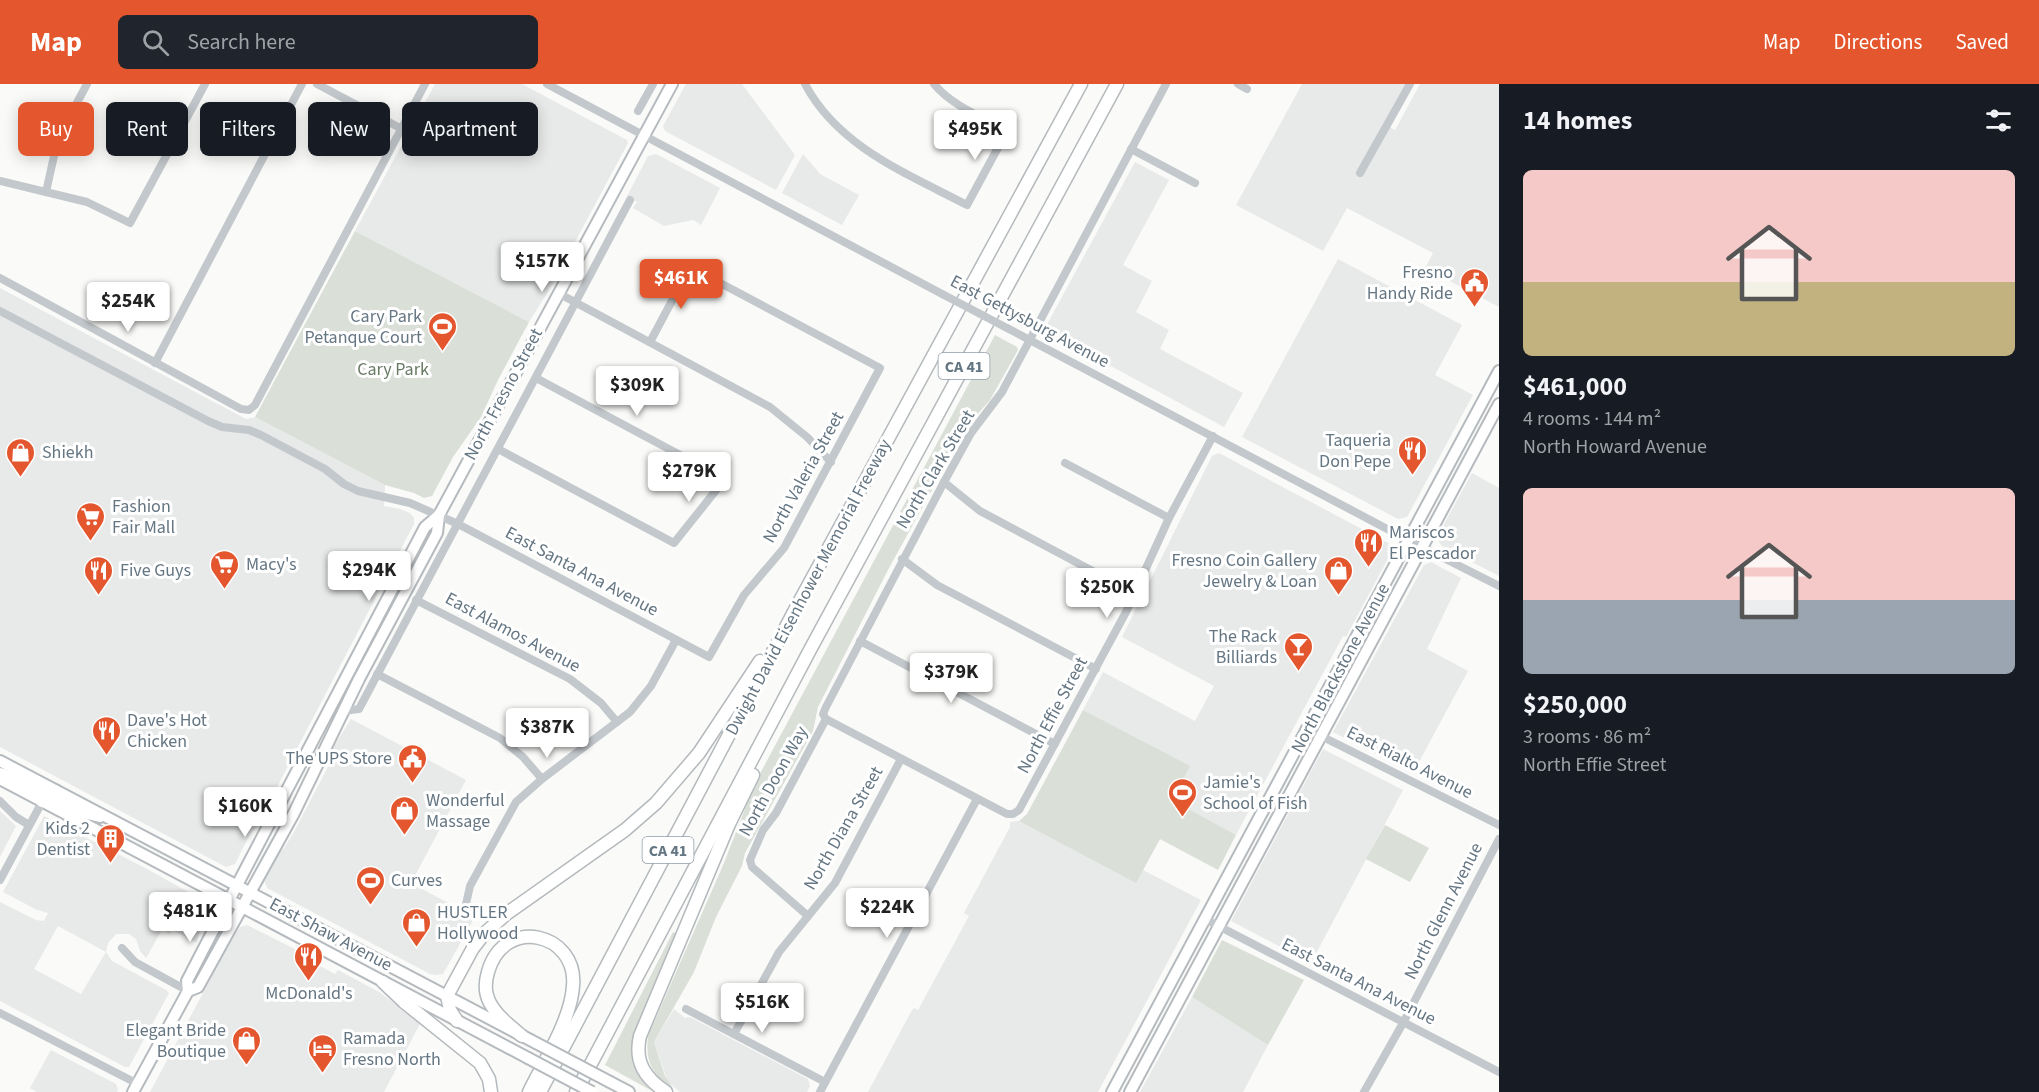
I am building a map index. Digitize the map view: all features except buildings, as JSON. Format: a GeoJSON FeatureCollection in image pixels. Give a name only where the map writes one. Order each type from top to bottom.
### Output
{"type":"FeatureCollection","features":[{"type":"Feature","properties":{"kind":"highway","name":"Dwight David Eisenhower Memorial Freeway"},"geometry":{"type":"LineString","coordinates":[[540,1092],[796,608],[1081,84]]}},
{"type":"Feature","properties":{"kind":"highway","name":"Dwight David Eisenhower Memorial Freeway"},"geometry":{"type":"LineString","coordinates":[[576,1092],[811,648],[1117,84]]}},
{"type":"Feature","properties":{"kind":"highway"},"geometry":{"type":"LineString","coordinates":[[457,1021],[450,1010],[447,996],[473,948],[491,927],[531,895],[625,830],[666,792],[699,753],[796,608]]}},
{"type":"Feature","properties":{"kind":"highway"},"geometry":{"type":"LineString","coordinates":[[666,1092],[652,1083],[642,1069],[638,1053],[640,1036],[729,824],[765,752],[811,648]]}},
{"type":"Feature","properties":{"kind":"highway"},"geometry":{"type":"LineString","coordinates":[[585,1092],[624,1015],[679,896]]}},
{"type":"Feature","properties":{"kind":"highway"},"geometry":{"type":"LineString","coordinates":[[522,1036],[507,1024],[492,1006],[487,996],[486,980],[492,960],[500,948],[511,940],[530,937],[554,943],[564,953],[571,966],[573,985],[565,1017],[529,1092]]}},
{"type":"Feature","properties":{"kind":"highway"},"geometry":{"type":"LineString","coordinates":[[383,982],[404,1002],[480,1063],[489,1079],[491,1092]]}},
{"type":"Feature","properties":{"kind":"main road","name":"North Fresno Street"},"geometry":{"type":"LineString","coordinates":[[136,1088],[188,991],[187,981],[227,901],[425,527],[439,515],[672,84]]}},
{"type":"Feature","properties":{"kind":"main road","name":"North Blackstone Avenue"},"geometry":{"type":"LineString","coordinates":[[1112,1092],[1499,371]]}},
{"type":"Feature","properties":{"kind":"main road","name":"North Blackstone Avenue"},"geometry":{"type":"LineString","coordinates":[[1130,1092],[1499,404]]}},
{"type":"Feature","properties":{"kind":"main road","name":"North Fresno Street"},"geometry":{"type":"LineString","coordinates":[[188,991],[198,987],[288,823],[343,711],[437,533],[439,515]]}},
{"type":"Feature","properties":{"kind":"main road"},"geometry":{"type":"LineString","coordinates":[[319,760],[316,754],[329,723],[328,712]]}},
{"type":"Feature","properties":{"kind":"main road","name":"East Shaw Avenue"},"geometry":{"type":"LineString","coordinates":[[0,761],[629,1092]]}},
{"type":"Feature","properties":{"kind":"main road"},"geometry":{"type":"LineString","coordinates":[[0,773],[41,791],[49,792],[55,789]]}},
{"type":"Feature","properties":{"kind":"main road","name":"East Shaw Avenue"},"geometry":{"type":"LineString","coordinates":[[0,780],[592,1092]]}},
{"type":"Feature","properties":{"kind":"main road"},"geometry":{"type":"LineString","coordinates":[[42,802],[48,797],[83,813],[112,819]]}},
{"type":"Feature","properties":{"kind":"main road"},"geometry":{"type":"LineString","coordinates":[[1120,1092],[1133,1066],[1131,1056]]}},
{"type":"Feature","properties":{"kind":"street"},"geometry":{"type":"LineString","coordinates":[[46,192],[58,138],[87,84]]}},
{"type":"Feature","properties":{"kind":"street"},"geometry":{"type":"LineString","coordinates":[[0,181],[87,202],[129,223],[205,84]]}},
{"type":"Feature","properties":{"kind":"street"},"geometry":{"type":"LineString","coordinates":[[155,363],[302,84]]}},
{"type":"Feature","properties":{"kind":"street"},"geometry":{"type":"LineString","coordinates":[[0,278],[241,409],[249,410],[255,405],[402,129],[317,84]]}},
{"type":"Feature","properties":{"kind":"street"},"geometry":{"type":"LineString","coordinates":[[416,102],[425,84]]}},
{"type":"Feature","properties":{"kind":"street","name":"East Gettysburg Avenue"},"geometry":{"type":"LineString","coordinates":[[547,84],[1422,548],[1499,586]]}},
{"type":"Feature","properties":{"kind":"street"},"geometry":{"type":"LineString","coordinates":[[638,111],[653,84]]}},
{"type":"Feature","properties":{"kind":"street"},"geometry":{"type":"LineString","coordinates":[[805,84],[836,125],[862,147],[967,205],[1007,130],[952,101],[934,84]]}},
{"type":"Feature","properties":{"kind":"street","name":"North Clark Street"},"geometry":{"type":"LineString","coordinates":[[825,717],[860,641],[902,559],[971,433],[1002,392],[1166,84]]}},
{"type":"Feature","properties":{"kind":"street"},"geometry":{"type":"LineString","coordinates":[[1238,84],[1247,89]]}},
{"type":"Feature","properties":{"kind":"street"},"geometry":{"type":"LineString","coordinates":[[1360,173],[1410,84]]}},
{"type":"Feature","properties":{"kind":"street"},"geometry":{"type":"LineString","coordinates":[[1131,149],[1195,183]]}},
{"type":"Feature","properties":{"kind":"street"},"geometry":{"type":"LineString","coordinates":[[343,711],[359,709],[630,200]]}},
{"type":"Feature","properties":{"kind":"street","name":"North Valeria Street"},"geometry":{"type":"LineString","coordinates":[[650,342],[690,267],[880,368],[784,548],[744,595],[709,657]]}},
{"type":"Feature","properties":{"kind":"street"},"geometry":{"type":"LineString","coordinates":[[558,293],[770,407],[807,436],[831,462]]}},
{"type":"Feature","properties":{"kind":"street","name":"East Santa Ana Avenue"},"geometry":{"type":"LineString","coordinates":[[0,311],[208,421],[261,435],[325,469],[344,484],[358,491],[396,499],[458,524],[709,657]]}},
{"type":"Feature","properties":{"kind":"street"},"geometry":{"type":"LineString","coordinates":[[498,449],[674,543],[725,480],[536,378]]}},
{"type":"Feature","properties":{"kind":"street","name":"North Effie Street"},"geometry":{"type":"LineString","coordinates":[[978,799],[1007,814],[1013,814],[1019,810],[1126,612],[1169,518],[1213,436]]}},
{"type":"Feature","properties":{"kind":"street"},"geometry":{"type":"LineString","coordinates":[[1065,463],[1169,518]]}},
{"type":"Feature","properties":{"kind":"street"},"geometry":{"type":"LineString","coordinates":[[944,482],[980,511],[1134,593]]}},
{"type":"Feature","properties":{"kind":"street"},"geometry":{"type":"LineString","coordinates":[[902,559],[937,585],[1096,669]]}},
{"type":"Feature","properties":{"kind":"street","name":"East Alamos Avenue"},"geometry":{"type":"LineString","coordinates":[[416,600],[570,679],[601,703],[617,722]]}},
{"type":"Feature","properties":{"kind":"street"},"geometry":{"type":"LineString","coordinates":[[466,904],[470,886],[509,813],[525,793],[617,722],[643,698],[676,640]]}},
{"type":"Feature","properties":{"kind":"street"},"geometry":{"type":"LineString","coordinates":[[860,641],[1055,744]]}},
{"type":"Feature","properties":{"kind":"street"},"geometry":{"type":"LineString","coordinates":[[377,674],[500,738],[523,757],[542,779]]}},
{"type":"Feature","properties":{"kind":"street"},"geometry":{"type":"LineString","coordinates":[[820,1092],[978,799],[825,717]]}},
{"type":"Feature","properties":{"kind":"street","name":"North Doon Way"},"geometry":{"type":"LineString","coordinates":[[808,916],[752,867],[750,860],[763,830],[776,813],[825,717]]}},
{"type":"Feature","properties":{"kind":"street","name":"East Rialto Avenue"},"geometry":{"type":"LineString","coordinates":[[1305,733],[1321,736],[1499,825]]}},
{"type":"Feature","properties":{"kind":"street","name":"North Diana Street"},"geometry":{"type":"LineString","coordinates":[[734,1034],[770,966],[791,934],[835,883],[902,759]]}},
{"type":"Feature","properties":{"kind":"street"},"geometry":{"type":"LineString","coordinates":[[0,801],[16,817],[29,825]]}},
{"type":"Feature","properties":{"kind":"street"},"geometry":{"type":"LineString","coordinates":[[0,880],[42,802]]}},
{"type":"Feature","properties":{"kind":"street","name":"North Glenn Avenue"},"geometry":{"type":"LineString","coordinates":[[1364,1092],[1403,1023],[1499,839]]}},
{"type":"Feature","properties":{"kind":"street","name":"East Santa Ana Avenue"},"geometry":{"type":"LineString","coordinates":[[1205,920],[1499,1072]]}},
{"type":"Feature","properties":{"kind":"street"},"geometry":{"type":"LineString","coordinates":[[122,948],[135,962],[188,991]]}},
{"type":"Feature","properties":{"kind":"street"},"geometry":{"type":"LineString","coordinates":[[686,1009],[825,1082]]}},
{"type":"Feature","properties":{"kind":"street"},"geometry":{"type":"LineString","coordinates":[[0,1013],[136,1088]]}},
{"type":"Feature","properties":{"kind":"shaded area"},"geometry":{"type":"Polygon","coordinates":[[[435,84],[522,84],[627,140],[628,143],[551,287],[529,322],[355,231],[402,145],[402,156],[538,156],[538,102],[425,102],[435,84]]]}},
{"type":"Feature","properties":{"kind":"shaded area"},"geometry":{"type":"Polygon","coordinates":[[[686,84],[742,84],[795,155],[776,190],[665,131],[663,126],[686,84]]]}},
{"type":"Feature","properties":{"kind":"shaded area"},"geometry":{"type":"Polygon","coordinates":[[[1302,84],[1413,84],[1390,127],[1395,130],[1420,84],[1499,84],[1499,307],[1425,268],[1433,253],[1347,208],[1323,251],[1236,205],[1302,84]]]}},
{"type":"Feature","properties":{"kind":"shaded area"},"geometry":{"type":"Polygon","coordinates":[[[656,154],[720,188],[701,225],[693,220],[664,226],[633,208],[637,202],[627,196],[648,156],[656,154]]]}},
{"type":"Feature","properties":{"kind":"shaded area"},"geometry":{"type":"Polygon","coordinates":[[[803,154],[820,174],[859,195],[842,225],[782,193],[803,154]]]}},
{"type":"Feature","properties":{"kind":"shaded area"},"geometry":{"type":"Polygon","coordinates":[[[1135,162],[1169,180],[1123,265],[1152,281],[1136,312],[1169,330],[1160,349],[1243,393],[1224,427],[1044,330],[1135,162]]]}},
{"type":"Feature","properties":{"kind":"shaded area"},"geometry":{"type":"Polygon","coordinates":[[[1338,259],[1462,325],[1435,375],[1473,395],[1407,517],[1398,519],[1242,437],[1338,259]]]}},
{"type":"Feature","properties":{"kind":"shaded area"},"geometry":{"type":"Polygon","coordinates":[[[0,288],[246,419],[255,417],[385,485],[384,506],[410,513],[414,518],[414,524],[257,827],[250,834],[235,864],[226,867],[0,747],[0,288]]]}},
{"type":"Feature","properties":{"kind":"shaded area"},"geometry":{"type":"Polygon","coordinates":[[[1219,453],[1390,544],[1392,551],[1346,637],[1343,636],[1236,835],[1171,800],[1189,767],[1083,710],[1103,672],[1195,721],[1214,686],[1122,637],[1212,456],[1219,453]]]}},
{"type":"Feature","properties":{"kind":"shaded area"},"geometry":{"type":"Polygon","coordinates":[[[1472,473],[1499,488],[1499,576],[1443,547],[1439,542],[1438,535],[1472,473]]]}},
{"type":"Feature","properties":{"kind":"shaded area"},"geometry":{"type":"Polygon","coordinates":[[[1431,562],[1461,578],[1427,649],[1468,671],[1413,773],[1333,732],[1424,565],[1431,562]]]}},
{"type":"Feature","properties":{"kind":"shaded area"},"geometry":{"type":"Polygon","coordinates":[[[351,719],[466,780],[411,883],[452,905],[454,911],[460,916],[476,915],[443,974],[430,974],[267,888],[264,880],[278,853],[294,832],[332,759],[331,751],[351,719]]]}},
{"type":"Feature","properties":{"kind":"shaded area"},"geometry":{"type":"Polygon","coordinates":[[[1323,749],[1403,790],[1311,963],[1231,921],[1323,749]]]}},
{"type":"Feature","properties":{"kind":"shaded area"},"geometry":{"type":"Polygon","coordinates":[[[0,811],[16,826],[0,857],[0,811]]]}},
{"type":"Feature","properties":{"kind":"shaded area"},"geometry":{"type":"Polygon","coordinates":[[[44,816],[208,903],[210,912],[201,926],[197,943],[172,930],[170,934],[162,930],[146,958],[140,951],[136,939],[129,934],[116,934],[108,943],[106,952],[112,961],[169,993],[129,1067],[125,1067],[0,1001],[0,902],[36,920],[44,921],[48,913],[37,910],[3,892],[44,816]],[[58,926],[34,969],[81,994],[106,952],[58,926]]]}},
{"type":"Feature","properties":{"kind":"shaded area"},"geometry":{"type":"Polygon","coordinates":[[[1019,821],[1136,882],[1143,870],[1201,900],[1098,1092],[868,1092],[911,1012],[914,1008],[918,1010],[969,916],[964,913],[1010,827],[1010,822],[1019,821]]]}},
{"type":"Feature","properties":{"kind":"shaded area"},"geometry":{"type":"Polygon","coordinates":[[[247,925],[297,950],[303,957],[335,974],[338,970],[381,993],[420,1024],[384,1092],[150,1092],[233,937],[240,927],[247,925]]]}},
{"type":"Feature","properties":{"kind":"shaded area"},"geometry":{"type":"Polygon","coordinates":[[[1192,997],[1268,1045],[1243,1092],[1140,1092],[1192,997]]]}},
{"type":"Feature","properties":{"kind":"shaded area"},"geometry":{"type":"Polygon","coordinates":[[[674,1009],[685,1018],[690,1017],[808,1079],[810,1086],[807,1092],[680,1092],[668,1082],[654,1042],[674,1009]]]}},
{"type":"Feature","properties":{"kind":"shaded area"},"geometry":{"type":"Polygon","coordinates":[[[51,1050],[116,1084],[117,1092],[37,1092],[30,1088],[51,1050]]]}},
{"type":"Feature","properties":{"kind":"green space","name":"Cary Park"},"geometry":{"type":"Polygon","coordinates":[[[355,231],[529,322],[481,417],[453,457],[432,496],[424,498],[385,485],[255,417],[355,231]]]}},
{"type":"Feature","properties":{"kind":"green space"},"geometry":{"type":"Polygon","coordinates":[[[995,335],[1017,347],[1018,350],[990,400],[968,425],[889,568],[818,707],[813,731],[745,853],[742,866],[716,917],[694,972],[654,1042],[665,1076],[673,1088],[660,1078],[652,1067],[648,1053],[648,1036],[724,863],[755,783],[995,335]]]}},
{"type":"Feature","properties":{"kind":"green space"},"geometry":{"type":"Polygon","coordinates":[[[1083,710],[1190,766],[1172,800],[1236,835],[1218,870],[1160,839],[1136,883],[1019,821],[1027,814],[1083,710]]]}},
{"type":"Feature","properties":{"kind":"green space"},"geometry":{"type":"Polygon","coordinates":[[[1385,825],[1429,848],[1410,882],[1366,859],[1385,825]]]}},
{"type":"Feature","properties":{"kind":"green space"},"geometry":{"type":"Polygon","coordinates":[[[673,932],[677,934],[634,1032],[632,1057],[636,1071],[652,1091],[605,1065],[673,932]]]}},
{"type":"Feature","properties":{"kind":"green space"},"geometry":{"type":"Polygon","coordinates":[[[1222,940],[1304,980],[1268,1045],[1192,997],[1222,940]]]}},
{"type":"Feature","properties":{"kind":"place","name":"Fresno Handy Ride"},"geometry":{"type":"Point","coordinates":[1474,308]}},
{"type":"Feature","properties":{"kind":"place","name":"Cary Park Petanque Court"},"geometry":{"type":"Point","coordinates":[443,352]}},
{"type":"Feature","properties":{"kind":"place","name":"Taqueria Don Pepe"},"geometry":{"type":"Point","coordinates":[1412,476]}},
{"type":"Feature","properties":{"kind":"place","name":"Shiekh"},"geometry":{"type":"Point","coordinates":[21,478]}},
{"type":"Feature","properties":{"kind":"place","name":"Fashion Fair Mall"},"geometry":{"type":"Point","coordinates":[91,542]}},
{"type":"Feature","properties":{"kind":"place","name":"Mariscos El Pescador"},"geometry":{"type":"Point","coordinates":[1368,568]}},
{"type":"Feature","properties":{"kind":"place","name":"Macy's"},"geometry":{"type":"Point","coordinates":[225,590]}},
{"type":"Feature","properties":{"kind":"place","name":"Five Guys"},"geometry":{"type":"Point","coordinates":[99,596]}},
{"type":"Feature","properties":{"kind":"place","name":"Fresno Coin Gallery Jewelry & Loan"},"geometry":{"type":"Point","coordinates":[1338,596]}},
{"type":"Feature","properties":{"kind":"place","name":"The Rack Billiards"},"geometry":{"type":"Point","coordinates":[1298,672]}},
{"type":"Feature","properties":{"kind":"place","name":"Dave's Hot Chicken"},"geometry":{"type":"Point","coordinates":[106,756]}},
{"type":"Feature","properties":{"kind":"place","name":"The UPS Store"},"geometry":{"type":"Point","coordinates":[413,784]}},
{"type":"Feature","properties":{"kind":"place","name":"Jamie's School of Fish"},"geometry":{"type":"Point","coordinates":[1182,818]}},
{"type":"Feature","properties":{"kind":"place","name":"Wonderful Massage"},"geometry":{"type":"Point","coordinates":[405,836]}},
{"type":"Feature","properties":{"kind":"place","name":"Kids 2 Dentist"},"geometry":{"type":"Point","coordinates":[111,864]}},
{"type":"Feature","properties":{"kind":"place","name":"Curves"},"geometry":{"type":"Point","coordinates":[370,906]}},
{"type":"Feature","properties":{"kind":"place","name":"HUSTLER Hollywood"},"geometry":{"type":"Point","coordinates":[416,948]}},
{"type":"Feature","properties":{"kind":"place","name":"McDonald's"},"geometry":{"type":"Point","coordinates":[309,982]}},
{"type":"Feature","properties":{"kind":"place","name":"Elegant Bride Boutique"},"geometry":{"type":"Point","coordinates":[247,1066]}},
{"type":"Feature","properties":{"kind":"place","name":"Ramada Fresno North"},"geometry":{"type":"Point","coordinates":[322,1074]}}]}
